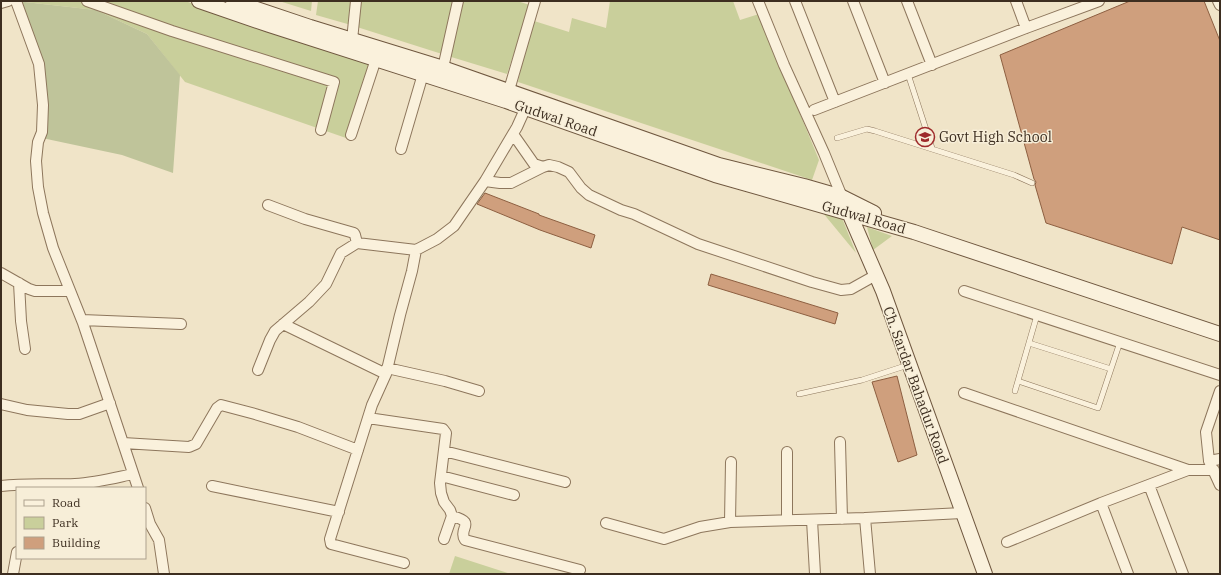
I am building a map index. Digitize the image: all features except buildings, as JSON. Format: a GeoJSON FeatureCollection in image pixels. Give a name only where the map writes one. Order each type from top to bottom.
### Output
{"type":"FeatureCollection","features":[{"type":"Feature","properties":{"kind":"main road","name":"Gudwal Road"},"geometry":{"type":"LineString","coordinates":[[199,1],[423,74],[508,96],[718,164],[842,197],[914,232]]}},
{"type":"Feature","properties":{"kind":"main road","name":"Gudwal Road"},"geometry":{"type":"LineString","coordinates":[[233,1],[443,68],[508,96],[526,107],[715,175],[914,232]]}},
{"type":"Feature","properties":{"kind":"main road","name":"Ch. Sardar Bahadur Road"},"geometry":{"type":"LineString","coordinates":[[842,197],[876,275],[985,574]]}},
{"type":"Feature","properties":{"kind":"main road"},"geometry":{"type":"LineString","coordinates":[[914,232],[1220,334]]}},
{"type":"Feature","properties":{"kind":"street"},"geometry":{"type":"LineString","coordinates":[[1,3],[8,1]]}},
{"type":"Feature","properties":{"kind":"street"},"geometry":{"type":"LineString","coordinates":[[16,1],[40,64],[43,106],[42,132],[38,142],[36,161],[38,187],[43,213],[53,248],[69,291],[72,294],[82,320],[138,487]]}},
{"type":"Feature","properties":{"kind":"street"},"geometry":{"type":"LineString","coordinates":[[88,1],[172,30],[334,82],[321,130]]}},
{"type":"Feature","properties":{"kind":"street"},"geometry":{"type":"LineString","coordinates":[[352,40],[356,1]]}},
{"type":"Feature","properties":{"kind":"street"},"geometry":{"type":"LineString","coordinates":[[443,68],[458,1]]}},
{"type":"Feature","properties":{"kind":"street"},"geometry":{"type":"LineString","coordinates":[[508,96],[535,1]]}},
{"type":"Feature","properties":{"kind":"street"},"geometry":{"type":"LineString","coordinates":[[758,1],[784,65],[824,153],[842,197]]}},
{"type":"Feature","properties":{"kind":"street"},"geometry":{"type":"LineString","coordinates":[[795,1],[835,102]]}},
{"type":"Feature","properties":{"kind":"street"},"geometry":{"type":"LineString","coordinates":[[853,1],[885,83]]}},
{"type":"Feature","properties":{"kind":"street"},"geometry":{"type":"LineString","coordinates":[[907,1],[932,65]]}},
{"type":"Feature","properties":{"kind":"street"},"geometry":{"type":"LineString","coordinates":[[1016,1],[1026,28]]}},
{"type":"Feature","properties":{"kind":"street"},"geometry":{"type":"LineString","coordinates":[[814,110],[1026,28],[1074,5],[1100,1]]}},
{"type":"Feature","properties":{"kind":"street"},"geometry":{"type":"LineString","coordinates":[[1218,1],[1220,5]]}},
{"type":"Feature","properties":{"kind":"street"},"geometry":{"type":"LineString","coordinates":[[352,135],[376,59]]}},
{"type":"Feature","properties":{"kind":"street"},"geometry":{"type":"LineString","coordinates":[[401,149],[423,74]]}},
{"type":"Feature","properties":{"kind":"street"},"geometry":{"type":"LineString","coordinates":[[258,370],[275,331],[309,302],[326,284],[341,253],[357,243],[416,250],[437,239],[454,226],[513,134],[526,107]]}},
{"type":"Feature","properties":{"kind":"street"},"geometry":{"type":"LineString","coordinates":[[513,134],[534,164],[542,167]]}},
{"type":"Feature","properties":{"kind":"street"},"geometry":{"type":"LineString","coordinates":[[484,181],[500,184],[511,183],[542,167],[558,166],[569,172],[581,188],[589,195],[698,244],[812,282],[841,290],[851,289],[876,275]]}},
{"type":"Feature","properties":{"kind":"street"},"geometry":{"type":"LineString","coordinates":[[268,205],[304,219],[354,233],[357,243]]}},
{"type":"Feature","properties":{"kind":"street"},"geometry":{"type":"LineString","coordinates":[[404,563],[330,544],[330,539],[368,418],[386,371],[416,250]]}},
{"type":"Feature","properties":{"kind":"street"},"geometry":{"type":"LineString","coordinates":[[1,273],[35,291],[69,291]]}},
{"type":"Feature","properties":{"kind":"street"},"geometry":{"type":"LineString","coordinates":[[19,283],[24,348]]}},
{"type":"Feature","properties":{"kind":"street"},"geometry":{"type":"LineString","coordinates":[[964,291],[1220,375]]}},
{"type":"Feature","properties":{"kind":"street"},"geometry":{"type":"LineString","coordinates":[[82,320],[181,324]]}},
{"type":"Feature","properties":{"kind":"street"},"geometry":{"type":"LineString","coordinates":[[283,324],[386,371],[445,381],[479,391]]}},
{"type":"Feature","properties":{"kind":"street"},"geometry":{"type":"LineString","coordinates":[[1220,391],[1206,432],[1209,460],[1220,485]]}},
{"type":"Feature","properties":{"kind":"street"},"geometry":{"type":"LineString","coordinates":[[964,393],[1188,470],[1214,470]]}},
{"type":"Feature","properties":{"kind":"street"},"geometry":{"type":"LineString","coordinates":[[1,404],[27,410],[79,414],[110,404]]}},
{"type":"Feature","properties":{"kind":"street"},"geometry":{"type":"LineString","coordinates":[[123,442],[189,447],[196,444],[217,408],[221,405],[298,426],[358,450]]}},
{"type":"Feature","properties":{"kind":"street"},"geometry":{"type":"LineString","coordinates":[[368,418],[443,429],[446,433],[440,483],[444,502],[450,510],[452,516],[444,539]]}},
{"type":"Feature","properties":{"kind":"street"},"geometry":{"type":"LineString","coordinates":[[840,442],[842,519]]}},
{"type":"Feature","properties":{"kind":"street"},"geometry":{"type":"LineString","coordinates":[[444,451],[565,482]]}},
{"type":"Feature","properties":{"kind":"street"},"geometry":{"type":"LineString","coordinates":[[787,452],[787,520]]}},
{"type":"Feature","properties":{"kind":"street"},"geometry":{"type":"LineString","coordinates":[[1209,460],[1220,459]]}},
{"type":"Feature","properties":{"kind":"street"},"geometry":{"type":"LineString","coordinates":[[730,522],[731,462]]}},
{"type":"Feature","properties":{"kind":"street"},"geometry":{"type":"LineString","coordinates":[[1007,542],[1188,470]]}},
{"type":"Feature","properties":{"kind":"street"},"geometry":{"type":"LineString","coordinates":[[1,486],[82,483],[133,474]]}},
{"type":"Feature","properties":{"kind":"street"},"geometry":{"type":"LineString","coordinates":[[441,476],[514,495]]}},
{"type":"Feature","properties":{"kind":"street"},"geometry":{"type":"LineString","coordinates":[[1149,485],[1183,574]]}},
{"type":"Feature","properties":{"kind":"street"},"geometry":{"type":"LineString","coordinates":[[212,486],[339,512]]}},
{"type":"Feature","properties":{"kind":"street"},"geometry":{"type":"LineString","coordinates":[[1101,504],[1128,574]]}},
{"type":"Feature","properties":{"kind":"street"},"geometry":{"type":"LineString","coordinates":[[146,511],[150,524],[159,540],[164,574]]}},
{"type":"Feature","properties":{"kind":"street"},"geometry":{"type":"LineString","coordinates":[[606,524],[664,539],[700,527],[730,522],[842,519],[962,513]]}},
{"type":"Feature","properties":{"kind":"street"},"geometry":{"type":"LineString","coordinates":[[452,516],[461,518],[465,522],[466,524],[463,535],[466,540],[580,570]]}},
{"type":"Feature","properties":{"kind":"street"},"geometry":{"type":"LineString","coordinates":[[865,518],[870,574]]}},
{"type":"Feature","properties":{"kind":"street"},"geometry":{"type":"LineString","coordinates":[[812,520],[815,574]]}},
{"type":"Feature","properties":{"kind":"street"},"geometry":{"type":"LineString","coordinates":[[13,574],[16,558]]}},
{"type":"Feature","properties":{"kind":"lane"},"geometry":{"type":"LineString","coordinates":[[908,74],[932,148]]}},
{"type":"Feature","properties":{"kind":"lane"},"geometry":{"type":"LineString","coordinates":[[837,138],[867,129],[932,148],[1014,175],[1032,183]]}},
{"type":"Feature","properties":{"kind":"lane"},"geometry":{"type":"LineString","coordinates":[[1015,390],[1037,315]]}},
{"type":"Feature","properties":{"kind":"lane"},"geometry":{"type":"LineString","coordinates":[[1018,381],[1098,408],[1120,342]]}},
{"type":"Feature","properties":{"kind":"lane"},"geometry":{"type":"LineString","coordinates":[[1029,343],[1111,369]]}},
{"type":"Feature","properties":{"kind":"lane"},"geometry":{"type":"LineString","coordinates":[[799,394],[862,380],[909,364]]}},
{"type":"Feature","properties":{"kind":"green space"},"geometry":{"type":"Polygon","coordinates":[[[16,1],[185,1],[370,62],[370,68],[346,138],[185,82],[147,34],[96,10],[16,1]]]}},
{"type":"Feature","properties":{"kind":"green space"},"geometry":{"type":"Polygon","coordinates":[[[16,1],[96,10],[147,34],[180,75],[173,173],[122,155],[42,138],[39,62],[16,1]]]}},
{"type":"Feature","properties":{"kind":"green space"},"geometry":{"type":"Polygon","coordinates":[[[279,1],[312,1],[311,11],[279,1]]]}},
{"type":"Feature","properties":{"kind":"green space"},"geometry":{"type":"Polygon","coordinates":[[[318,1],[352,1],[351,25],[316,15],[318,1]]]}},
{"type":"Feature","properties":{"kind":"green space"},"geometry":{"type":"Polygon","coordinates":[[[359,1],[455,1],[442,54],[357,27],[359,1]]]}},
{"type":"Feature","properties":{"kind":"green space"},"geometry":{"type":"Polygon","coordinates":[[[463,1],[517,1],[530,5],[507,74],[448,56],[463,1]]]}},
{"type":"Feature","properties":{"kind":"green space"},"geometry":{"type":"Polygon","coordinates":[[[610,1],[733,1],[740,20],[759,14],[819,160],[812,180],[518,82],[531,20],[569,32],[572,18],[606,28],[610,1]]]}},
{"type":"Feature","properties":{"kind":"green space"},"geometry":{"type":"Polygon","coordinates":[[[823,213],[842,218],[856,253],[823,213]]]}},
{"type":"Feature","properties":{"kind":"green space"},"geometry":{"type":"Polygon","coordinates":[[[867,227],[892,236],[873,250],[867,227]]]}},
{"type":"Feature","properties":{"kind":"green space"},"geometry":{"type":"Polygon","coordinates":[[[455,556],[511,574],[449,574],[455,556]]]}},
{"type":"Feature","properties":{"kind":"place","name":"Govt High School"},"geometry":{"type":"Point","coordinates":[925,137]}}]}
